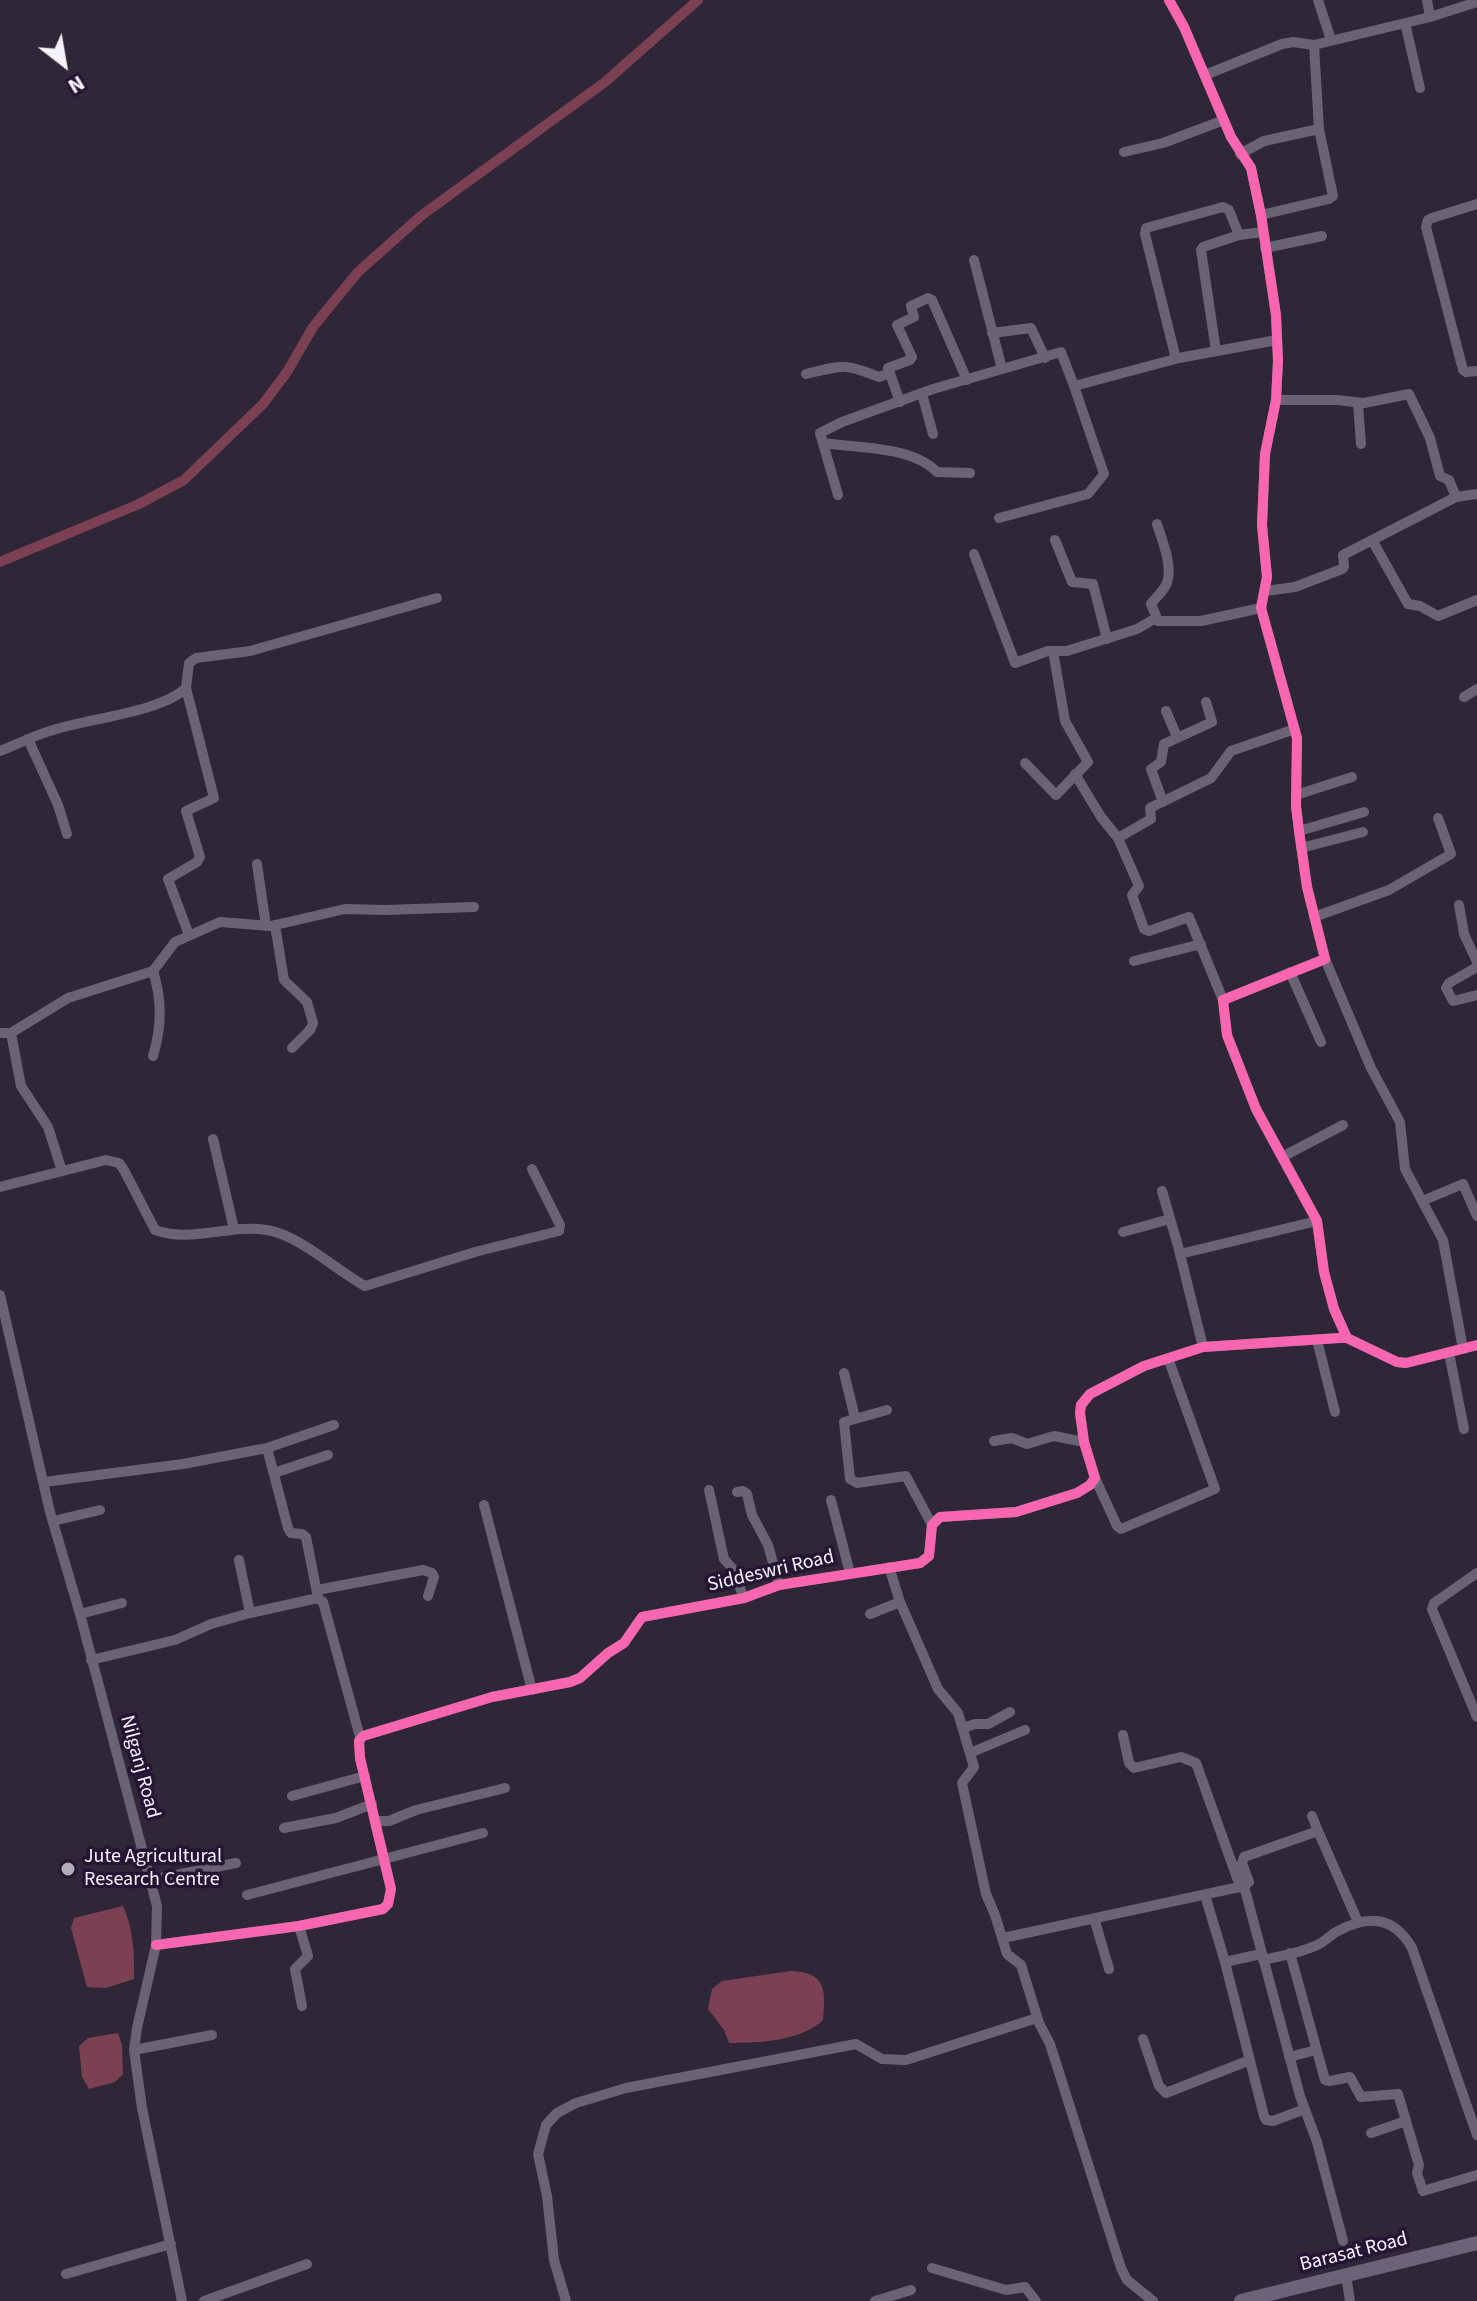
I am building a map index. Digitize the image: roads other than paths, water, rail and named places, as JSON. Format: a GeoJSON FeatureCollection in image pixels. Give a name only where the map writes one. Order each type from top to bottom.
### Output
{"type":"FeatureCollection","features":[{"type":"Feature","properties":{"kind":"main road","name":"Barasat Road"},"geometry":{"type":"LineString","coordinates":[[1241,2301],[1477,2243]]}},
{"type":"Feature","properties":{"kind":"street"},"geometry":{"type":"LineString","coordinates":[[1169,0],[1240,154],[1253,175],[1275,301],[1276,400],[1265,454],[1262,525],[1266,591],[1261,608],[1295,729],[1299,831],[1314,917],[1325,959],[1371,1068],[1400,1122],[1404,1165],[1443,1240],[1463,1349]]}},
{"type":"Feature","properties":{"kind":"street"},"geometry":{"type":"LineString","coordinates":[[1318,0],[1331,40]]}},
{"type":"Feature","properties":{"kind":"street"},"geometry":{"type":"LineString","coordinates":[[1427,0],[1430,17]]}},
{"type":"Feature","properties":{"kind":"street"},"geometry":{"type":"LineString","coordinates":[[1205,75],[1282,44],[1314,45],[1430,17],[1477,2]]}},
{"type":"Feature","properties":{"kind":"street"},"geometry":{"type":"LineString","coordinates":[[1405,23],[1420,88]]}},
{"type":"Feature","properties":{"kind":"street"},"geometry":{"type":"LineString","coordinates":[[1261,215],[1332,198],[1319,129],[1314,45]]}},
{"type":"Feature","properties":{"kind":"street"},"geometry":{"type":"LineString","coordinates":[[1124,152],[1163,143],[1224,120]]}},
{"type":"Feature","properties":{"kind":"street"},"geometry":{"type":"LineString","coordinates":[[1240,154],[1264,141],[1319,129]]}},
{"type":"Feature","properties":{"kind":"street"},"geometry":{"type":"LineString","coordinates":[[1477,204],[1432,218],[1426,227],[1463,370],[1477,371]]}},
{"type":"Feature","properties":{"kind":"street"},"geometry":{"type":"LineString","coordinates":[[1176,359],[1146,228],[1223,207],[1229,210],[1239,235]]}},
{"type":"Feature","properties":{"kind":"street"},"geometry":{"type":"LineString","coordinates":[[1216,351],[1201,250],[1239,235],[1263,232]]}},
{"type":"Feature","properties":{"kind":"street"},"geometry":{"type":"LineString","coordinates":[[1265,248],[1322,236]]}},
{"type":"Feature","properties":{"kind":"street"},"geometry":{"type":"LineString","coordinates":[[974,260],[1002,369]]}},
{"type":"Feature","properties":{"kind":"street"},"geometry":{"type":"LineString","coordinates":[[900,402],[889,366],[912,359],[897,325],[915,316],[911,306],[929,298],[967,380]]}},
{"type":"Feature","properties":{"kind":"street"},"geometry":{"type":"LineString","coordinates":[[992,333],[1031,328],[1045,358]]}},
{"type":"Feature","properties":{"kind":"street"},"geometry":{"type":"LineString","coordinates":[[1074,386],[1176,359],[1277,340]]}},
{"type":"Feature","properties":{"kind":"street"},"geometry":{"type":"LineString","coordinates":[[838,495],[821,432],[922,394],[1023,362],[1063,353],[1104,476],[1088,494],[999,518]]}},
{"type":"Feature","properties":{"kind":"street"},"geometry":{"type":"LineString","coordinates":[[806,374],[838,367],[858,367],[879,377],[890,373]]}},
{"type":"Feature","properties":{"kind":"street"},"geometry":{"type":"LineString","coordinates":[[1276,400],[1337,400],[1358,404],[1407,393],[1430,438],[1440,476],[1449,480],[1456,497]]}},
{"type":"Feature","properties":{"kind":"street"},"geometry":{"type":"LineString","coordinates":[[922,394],[933,434]]}},
{"type":"Feature","properties":{"kind":"street"},"geometry":{"type":"LineString","coordinates":[[1358,404],[1361,444]]}},
{"type":"Feature","properties":{"kind":"street"},"geometry":{"type":"LineString","coordinates":[[823,443],[875,448],[927,462],[939,473],[970,473]]}},
{"type":"Feature","properties":{"kind":"street"},"geometry":{"type":"LineString","coordinates":[[1266,591],[1295,587],[1342,569],[1343,555],[1456,497],[1477,494]]}},
{"type":"Feature","properties":{"kind":"street"},"geometry":{"type":"LineString","coordinates":[[1157,524],[1165,549],[1168,579],[1152,602],[1156,618],[1162,622],[1201,621],[1261,608]]}},
{"type":"Feature","properties":{"kind":"street"},"geometry":{"type":"LineString","coordinates":[[1055,540],[1072,582],[1093,584],[1107,639]]}},
{"type":"Feature","properties":{"kind":"street"},"geometry":{"type":"LineString","coordinates":[[1372,540],[1408,604],[1420,606],[1438,616],[1477,600]]}},
{"type":"Feature","properties":{"kind":"street"},"geometry":{"type":"LineString","coordinates":[[974,554],[1015,663],[1107,639],[1137,629],[1156,618]]}},
{"type":"Feature","properties":{"kind":"street"},"geometry":{"type":"LineString","coordinates":[[189,935],[168,879],[197,862],[200,857],[186,811],[214,798],[186,688],[189,663],[196,658],[250,651],[437,598]]}},
{"type":"Feature","properties":{"kind":"street"},"geometry":{"type":"LineString","coordinates":[[1025,763],[1056,795],[1088,759],[1065,721],[1053,651]]}},
{"type":"Feature","properties":{"kind":"street"},"geometry":{"type":"LineString","coordinates":[[0,751],[53,729],[155,703],[186,688]]}},
{"type":"Feature","properties":{"kind":"street"},"geometry":{"type":"LineString","coordinates":[[1464,697],[1477,689]]}},
{"type":"Feature","properties":{"kind":"street"},"geometry":{"type":"LineString","coordinates":[[1163,802],[1151,769],[1161,762],[1162,746],[1212,722],[1206,702]]}},
{"type":"Feature","properties":{"kind":"street"},"geometry":{"type":"LineString","coordinates":[[1166,711],[1177,737]]}},
{"type":"Feature","properties":{"kind":"street"},"geometry":{"type":"LineString","coordinates":[[1118,838],[1151,819],[1149,809],[1211,778],[1228,752],[1295,729]]}},
{"type":"Feature","properties":{"kind":"street"},"geometry":{"type":"LineString","coordinates":[[28,739],[58,805],[67,834]]}},
{"type":"Feature","properties":{"kind":"street"},"geometry":{"type":"LineString","coordinates":[[1075,774],[1118,838],[1139,886],[1132,894],[1144,929],[1149,931],[1189,917],[1223,1000],[1227,1035],[1256,1109],[1317,1221],[1324,1272],[1334,1309],[1347,1338]]}},
{"type":"Feature","properties":{"kind":"street"},"geometry":{"type":"LineString","coordinates":[[1296,795],[1352,777]]}},
{"type":"Feature","properties":{"kind":"street"},"geometry":{"type":"LineString","coordinates":[[1299,831],[1364,812]]}},
{"type":"Feature","properties":{"kind":"street"},"geometry":{"type":"LineString","coordinates":[[1314,917],[1389,890],[1451,854],[1438,818]]}},
{"type":"Feature","properties":{"kind":"street"},"geometry":{"type":"LineString","coordinates":[[1301,848],[1363,832]]}},
{"type":"Feature","properties":{"kind":"street"},"geometry":{"type":"LineString","coordinates":[[257,864],[284,980],[307,1002],[313,1023],[292,1048]]}},
{"type":"Feature","properties":{"kind":"street"},"geometry":{"type":"LineString","coordinates":[[1459,905],[1464,934],[1477,964],[1446,988],[1453,1001],[1477,995]]}},
{"type":"Feature","properties":{"kind":"street"},"geometry":{"type":"LineString","coordinates":[[62,1171],[48,1127],[21,1086],[6,1033],[68,998],[153,971],[175,942],[220,922],[271,926],[345,909],[474,907]]}},
{"type":"Feature","properties":{"kind":"street"},"geometry":{"type":"LineString","coordinates":[[1134,961],[1201,944]]}},
{"type":"Feature","properties":{"kind":"street"},"geometry":{"type":"LineString","coordinates":[[1223,1000],[1325,959]]}},
{"type":"Feature","properties":{"kind":"street"},"geometry":{"type":"LineString","coordinates":[[153,971],[161,1007],[153,1056]]}},
{"type":"Feature","properties":{"kind":"street"},"geometry":{"type":"LineString","coordinates":[[1290,972],[1321,1042]]}},
{"type":"Feature","properties":{"kind":"street"},"geometry":{"type":"LineString","coordinates":[[1282,1157],[1343,1125]]}},
{"type":"Feature","properties":{"kind":"street"},"geometry":{"type":"LineString","coordinates":[[213,1139],[234,1229]]}},
{"type":"Feature","properties":{"kind":"street"},"geometry":{"type":"LineString","coordinates":[[0,1187],[106,1160],[114,1161],[124,1170],[155,1230],[175,1235],[234,1229],[277,1232],[362,1284],[370,1285],[475,1252],[559,1231],[560,1225],[532,1169]]}},
{"type":"Feature","properties":{"kind":"street"},"geometry":{"type":"LineString","coordinates":[[1422,1201],[1463,1184],[1477,1216]]}},
{"type":"Feature","properties":{"kind":"street"},"geometry":{"type":"LineString","coordinates":[[1162,1191],[1203,1347]]}},
{"type":"Feature","properties":{"kind":"street"},"geometry":{"type":"LineString","coordinates":[[1123,1232],[1170,1219]]}},
{"type":"Feature","properties":{"kind":"street"},"geometry":{"type":"LineString","coordinates":[[1180,1254],[1317,1221]]}},
{"type":"Feature","properties":{"kind":"street","name":"Nilganj Road"},"geometry":{"type":"LineString","coordinates":[[0,1295],[53,1521],[151,1880],[158,1927],[134,2050],[142,2108],[182,2301]]}},
{"type":"Feature","properties":{"kind":"street"},"geometry":{"type":"LineString","coordinates":[[1168,1358],[1215,1489],[1121,1529],[1095,1478],[1084,1442],[1080,1413],[1084,1400],[1100,1388],[1168,1358],[1203,1347],[1347,1338],[1402,1363],[1477,1345]]}},
{"type":"Feature","properties":{"kind":"street"},"geometry":{"type":"LineString","coordinates":[[1317,1340],[1335,1412]]}},
{"type":"Feature","properties":{"kind":"street"},"geometry":{"type":"LineString","coordinates":[[1449,1353],[1464,1429]]}},
{"type":"Feature","properties":{"kind":"street"},"geometry":{"type":"LineString","coordinates":[[844,1373],[855,1418]]}},
{"type":"Feature","properties":{"kind":"street"},"geometry":{"type":"LineString","coordinates":[[887,1410],[843,1424],[852,1482],[906,1476],[932,1525],[945,1515],[980,1516],[1033,1507],[1084,1489],[1095,1478]]}},
{"type":"Feature","properties":{"kind":"street"},"geometry":{"type":"LineString","coordinates":[[44,1482],[169,1467],[267,1448],[334,1425]]}},
{"type":"Feature","properties":{"kind":"street"},"geometry":{"type":"LineString","coordinates":[[994,1441],[1012,1438],[1027,1444],[1054,1436],[1084,1442]]}},
{"type":"Feature","properties":{"kind":"street"},"geometry":{"type":"LineString","coordinates":[[156,1945],[299,1926],[383,1909],[388,1904],[391,1889],[386,1858],[358,1746],[360,1737],[323,1602],[317,1594],[306,1537],[289,1531],[267,1448]]}},
{"type":"Feature","properties":{"kind":"street"},"geometry":{"type":"LineString","coordinates":[[274,1473],[328,1455]]}},
{"type":"Feature","properties":{"kind":"street"},"geometry":{"type":"LineString","coordinates":[[709,1490],[724,1559],[732,1568],[744,1598]]}},
{"type":"Feature","properties":{"kind":"street"},"geometry":{"type":"LineString","coordinates":[[737,1492],[747,1494],[752,1515],[770,1551],[779,1585]]}},
{"type":"Feature","properties":{"kind":"street"},"geometry":{"type":"LineString","coordinates":[[831,1500],[850,1573]]}},
{"type":"Feature","properties":{"kind":"street"},"geometry":{"type":"LineString","coordinates":[[484,1505],[532,1690]]}},
{"type":"Feature","properties":{"kind":"street"},"geometry":{"type":"LineString","coordinates":[[53,1521],[100,1510]]}},
{"type":"Feature","properties":{"kind":"street","name":"Siddeswri Road"},"geometry":{"type":"LineString","coordinates":[[360,1737],[492,1697],[580,1678],[624,1643],[642,1617],[744,1598],[779,1585],[925,1560],[932,1550],[932,1525]]}},
{"type":"Feature","properties":{"kind":"street"},"geometry":{"type":"LineString","coordinates":[[239,1560],[250,1613]]}},
{"type":"Feature","properties":{"kind":"street"},"geometry":{"type":"LineString","coordinates":[[889,1567],[900,1602],[938,1689],[956,1709],[963,1728],[973,1769],[962,1783],[986,1894],[1007,1954],[1021,1965],[1037,2018],[1050,2044],[1123,2274],[1153,2301]]}},
{"type":"Feature","properties":{"kind":"street"},"geometry":{"type":"LineString","coordinates":[[91,1660],[175,1640],[211,1624],[317,1594],[423,1570],[434,1577],[428,1596]]}},
{"type":"Feature","properties":{"kind":"street"},"geometry":{"type":"LineString","coordinates":[[1477,1573],[1434,1603],[1432,1609],[1477,1717]]}},
{"type":"Feature","properties":{"kind":"street"},"geometry":{"type":"LineString","coordinates":[[870,1614],[900,1602]]}},
{"type":"Feature","properties":{"kind":"street"},"geometry":{"type":"LineString","coordinates":[[80,1614],[122,1603]]}},
{"type":"Feature","properties":{"kind":"street"},"geometry":{"type":"LineString","coordinates":[[963,1728],[988,1724],[1010,1712]]}},
{"type":"Feature","properties":{"kind":"street"},"geometry":{"type":"LineString","coordinates":[[970,1753],[1025,1730]]}},
{"type":"Feature","properties":{"kind":"street"},"geometry":{"type":"LineString","coordinates":[[1123,1735],[1129,1763],[1134,1768],[1181,1757],[1196,1763],[1242,1886],[1343,2241]]}},
{"type":"Feature","properties":{"kind":"street"},"geometry":{"type":"LineString","coordinates":[[292,1796],[365,1776]]}},
{"type":"Feature","properties":{"kind":"street"},"geometry":{"type":"LineString","coordinates":[[377,1821],[389,1821],[416,1810],[505,1788]]}},
{"type":"Feature","properties":{"kind":"street"},"geometry":{"type":"LineString","coordinates":[[284,1828],[336,1818],[372,1804]]}},
{"type":"Feature","properties":{"kind":"street"},"geometry":{"type":"LineString","coordinates":[[1312,1816],[1358,1922]]}},
{"type":"Feature","properties":{"kind":"street"},"geometry":{"type":"LineString","coordinates":[[1003,1938],[1242,1886],[1249,1882],[1242,1863],[1244,1857],[1318,1831]]}},
{"type":"Feature","properties":{"kind":"street"},"geometry":{"type":"LineString","coordinates":[[247,1895],[483,1833]]}},
{"type":"Feature","properties":{"kind":"street"},"geometry":{"type":"LineString","coordinates":[[151,1880],[236,1863]]}},
{"type":"Feature","properties":{"kind":"street"},"geometry":{"type":"LineString","coordinates":[[1205,1895],[1266,2120],[1273,2121],[1305,2109]]}},
{"type":"Feature","properties":{"kind":"street"},"geometry":{"type":"LineString","coordinates":[[1094,1918],[1109,1969]]}},
{"type":"Feature","properties":{"kind":"street"},"geometry":{"type":"LineString","coordinates":[[1225,1962],[1290,1953],[1320,1944],[1358,1922],[1382,1922],[1401,1932],[1407,1940],[1477,2135]]}},
{"type":"Feature","properties":{"kind":"street"},"geometry":{"type":"LineString","coordinates":[[299,1926],[308,1956],[295,1969],[302,2006]]}},
{"type":"Feature","properties":{"kind":"street"},"geometry":{"type":"LineString","coordinates":[[1290,1953],[1325,2080],[1350,2077],[1361,2097],[1397,2093],[1419,2165],[1417,2173],[1423,2191],[1477,2175]]}},
{"type":"Feature","properties":{"kind":"street"},"geometry":{"type":"LineString","coordinates":[[566,2301],[553,2252],[547,2196],[538,2154],[546,2125],[557,2113],[576,2103],[626,2088],[856,2044],[882,2059],[911,2059],[1037,2018]]}},
{"type":"Feature","properties":{"kind":"street"},"geometry":{"type":"LineString","coordinates":[[134,2050],[212,2035]]}},
{"type":"Feature","properties":{"kind":"street"},"geometry":{"type":"LineString","coordinates":[[1143,2039],[1159,2086],[1166,2093],[1250,2060]]}},
{"type":"Feature","properties":{"kind":"street"},"geometry":{"type":"LineString","coordinates":[[1289,2057],[1316,2050]]}},
{"type":"Feature","properties":{"kind":"street"},"geometry":{"type":"LineString","coordinates":[[1371,2133],[1406,2121]]}},
{"type":"Feature","properties":{"kind":"street"},"geometry":{"type":"LineString","coordinates":[[66,2274],[171,2244]]}},
{"type":"Feature","properties":{"kind":"street"},"geometry":{"type":"LineString","coordinates":[[204,2301],[307,2264]]}},
{"type":"Feature","properties":{"kind":"street"},"geometry":{"type":"LineString","coordinates":[[932,2268],[1006,2290],[1025,2287],[1036,2301]]}},
{"type":"Feature","properties":{"kind":"street"},"geometry":{"type":"LineString","coordinates":[[1346,2275],[1350,2301]]}},
{"type":"Feature","properties":{"kind":"street"},"geometry":{"type":"LineString","coordinates":[[875,2301],[911,2290]]}},
{"type":"Feature","properties":{"kind":"waterway"},"geometry":{"type":"LineString","coordinates":[[0,562],[139,504],[184,480],[263,404],[287,372],[313,327],[358,272],[422,215],[605,82],[698,0]]}},
{"type":"Feature","properties":{"kind":"place","name":"Jute Agricultural Research Centre"},"geometry":{"type":"Point","coordinates":[68,1869]}}]}
